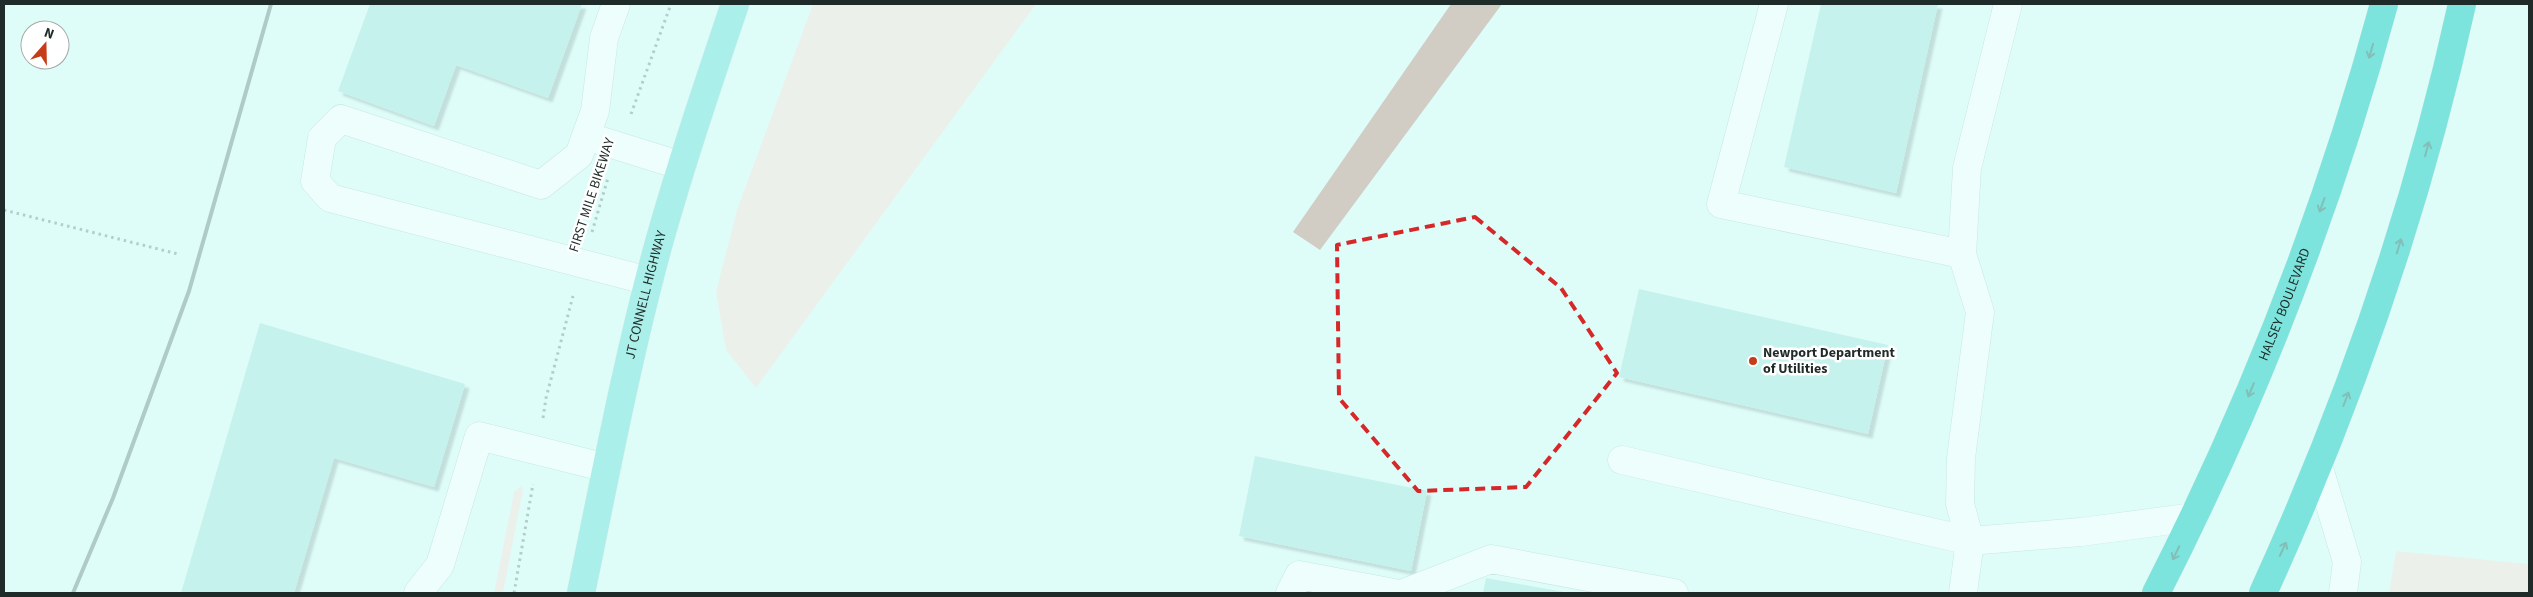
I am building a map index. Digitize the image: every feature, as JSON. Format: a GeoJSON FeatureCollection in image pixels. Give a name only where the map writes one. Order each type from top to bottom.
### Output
{"type":"FeatureCollection","features":[{"type":"Feature","properties":{"kind":"highway","name":"HALSEY BOULEVARD"},"geometry":{"type":"LineString","coordinates":[[2156,593],[2194,517],[2253,386],[2302,262],[2352,116],[2384,4]]}},
{"type":"Feature","properties":{"kind":"highway"},"geometry":{"type":"LineString","coordinates":[[2263,593],[2319,468],[2393,265],[2434,126],[2462,4]]}},
{"type":"Feature","properties":{"kind":"main road","name":"JT CONNELL HIGHWAY"},"geometry":{"type":"LineString","coordinates":[[581,593],[649,281],[682,166],[735,4]]}},
{"type":"Feature","properties":{"kind":"lane"},"geometry":{"type":"LineString","coordinates":[[616,4],[604,38],[595,111],[580,155],[542,185],[341,118],[322,138],[315,180],[330,198],[649,281]]}},
{"type":"Feature","properties":{"kind":"lane"},"geometry":{"type":"LineString","coordinates":[[1774,4],[1721,204],[1962,254]]}},
{"type":"Feature","properties":{"kind":"lane"},"geometry":{"type":"LineString","coordinates":[[1962,593],[1970,541],[1960,504],[1961,458],[1980,312],[1962,254],[1967,168],[2008,4]]}},
{"type":"Feature","properties":{"kind":"lane"},"geometry":{"type":"LineString","coordinates":[[586,136],[682,166]]}},
{"type":"Feature","properties":{"kind":"lane"},"geometry":{"type":"LineString","coordinates":[[418,593],[440,565],[479,436],[607,468]]}},
{"type":"Feature","properties":{"kind":"lane"},"geometry":{"type":"LineString","coordinates":[[1622,460],[1970,541],[2081,532],[2194,517]]}},
{"type":"Feature","properties":{"kind":"lane"},"geometry":{"type":"LineString","coordinates":[[2319,468],[2347,562],[2343,593]]}},
{"type":"Feature","properties":{"kind":"lane"},"geometry":{"type":"LineString","coordinates":[[1404,593],[1491,560],[1674,593]]}},
{"type":"Feature","properties":{"kind":"lane"},"geometry":{"type":"LineString","coordinates":[[1290,593],[1299,575],[1394,593]]}},
{"type":"Feature","properties":{"kind":"path","name":"FIRST MILE BIKEWAY"},"geometry":{"type":"LineString","coordinates":[[546,398],[582,264],[620,147],[671,4]]}},
{"type":"Feature","properties":{"kind":"path"},"geometry":{"type":"LineString","coordinates":[[4,210],[178,254]]}},
{"type":"Feature","properties":{"kind":"path"},"geometry":{"type":"LineString","coordinates":[[514,593],[531,500]]}},
{"type":"Feature","properties":{"kind":"highlighted area"},"geometry":{"type":"Polygon","coordinates":[[[1475,217],[1561,288],[1617,373],[1526,487],[1418,491],[1339,398],[1337,245],[1475,217]]]}},
{"type":"Feature","properties":{"kind":"shaded area"},"geometry":{"type":"Polygon","coordinates":[[[813,4],[1036,4],[756,388],[726,350],[716,292],[737,210],[813,4]]]}},
{"type":"Feature","properties":{"kind":"shaded area"},"geometry":{"type":"Polygon","coordinates":[[[1451,4],[1502,4],[1320,250],[1293,232],[1451,4]]]}},
{"type":"Feature","properties":{"kind":"shaded area"},"geometry":{"type":"Polygon","coordinates":[[[521,486],[523,490],[503,593],[494,593],[514,492],[521,486]]]}},
{"type":"Feature","properties":{"kind":"shaded area"},"geometry":{"type":"Polygon","coordinates":[[[2396,551],[2529,564],[2529,593],[2389,593],[2396,551]]]}},
{"type":"Feature","properties":{"kind":"building"},"geometry":{"type":"Polygon","coordinates":[[[370,4],[582,4],[548,98],[456,65],[434,126],[338,91],[370,4]]]}},
{"type":"Feature","properties":{"kind":"building"},"geometry":{"type":"Polygon","coordinates":[[[1821,4],[1938,4],[1896,193],[1784,167],[1821,4]]]}},
{"type":"Feature","properties":{"kind":"building","name":"Newport Department of Utilities"},"geometry":{"type":"Polygon","coordinates":[[[1639,289],[1888,345],[1868,434],[1619,377],[1639,289]]]}},
{"type":"Feature","properties":{"kind":"building"},"geometry":{"type":"Polygon","coordinates":[[[260,323],[465,384],[434,487],[334,458],[294,593],[181,593],[260,323]]]}},
{"type":"Feature","properties":{"kind":"building"},"geometry":{"type":"Polygon","coordinates":[[[1255,456],[1427,491],[1411,571],[1239,536],[1255,456]]]}},
{"type":"Feature","properties":{"kind":"building"},"geometry":{"type":"Polygon","coordinates":[[[1486,578],[1564,592],[1564,593],[1483,593],[1486,578]]]}},
{"type":"Feature","properties":{"kind":"railway"},"geometry":{"type":"LineString","coordinates":[[73,593],[113,498],[189,291],[271,4]]}},
{"type":"Feature","properties":{"kind":"place","name":"Newport Department of Utilities"},"geometry":{"type":"Point","coordinates":[1753,361]}}]}
